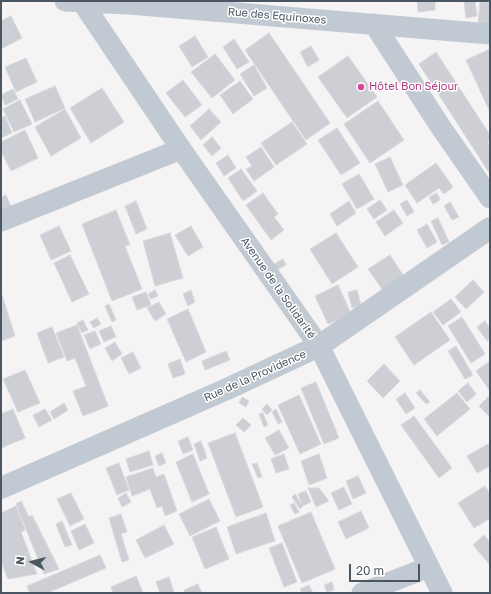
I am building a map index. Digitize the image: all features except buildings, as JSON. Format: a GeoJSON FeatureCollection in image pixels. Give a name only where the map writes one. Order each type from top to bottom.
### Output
{"type":"FeatureCollection","features":[{"type":"Feature","properties":{"kind":"street","name":"Rue des Equinoxes"},"geometry":{"type":"LineString","coordinates":[[73,2],[128,3],[490,34]]}},
{"type":"Feature","properties":{"kind":"street","name":"Avenue de la Solidarité"},"geometry":{"type":"LineString","coordinates":[[73,2],[181,148],[320,346],[442,593]]}},
{"type":"Feature","properties":{"kind":"street"},"geometry":{"type":"LineString","coordinates":[[374,24],[440,126],[490,198]]}},
{"type":"Feature","properties":{"kind":"street"},"geometry":{"type":"LineString","coordinates":[[1,221],[181,148]]}},
{"type":"Feature","properties":{"kind":"street","name":"Rue de la Providence"},"geometry":{"type":"LineString","coordinates":[[1,488],[320,346],[490,228]]}},
{"type":"Feature","properties":{"kind":"street"},"geometry":{"type":"LineString","coordinates":[[362,593],[429,567]]}},
{"type":"Feature","properties":{"kind":"place","name":"Hôtel Bon Séjour"},"geometry":{"type":"Point","coordinates":[361,87]}}]}
